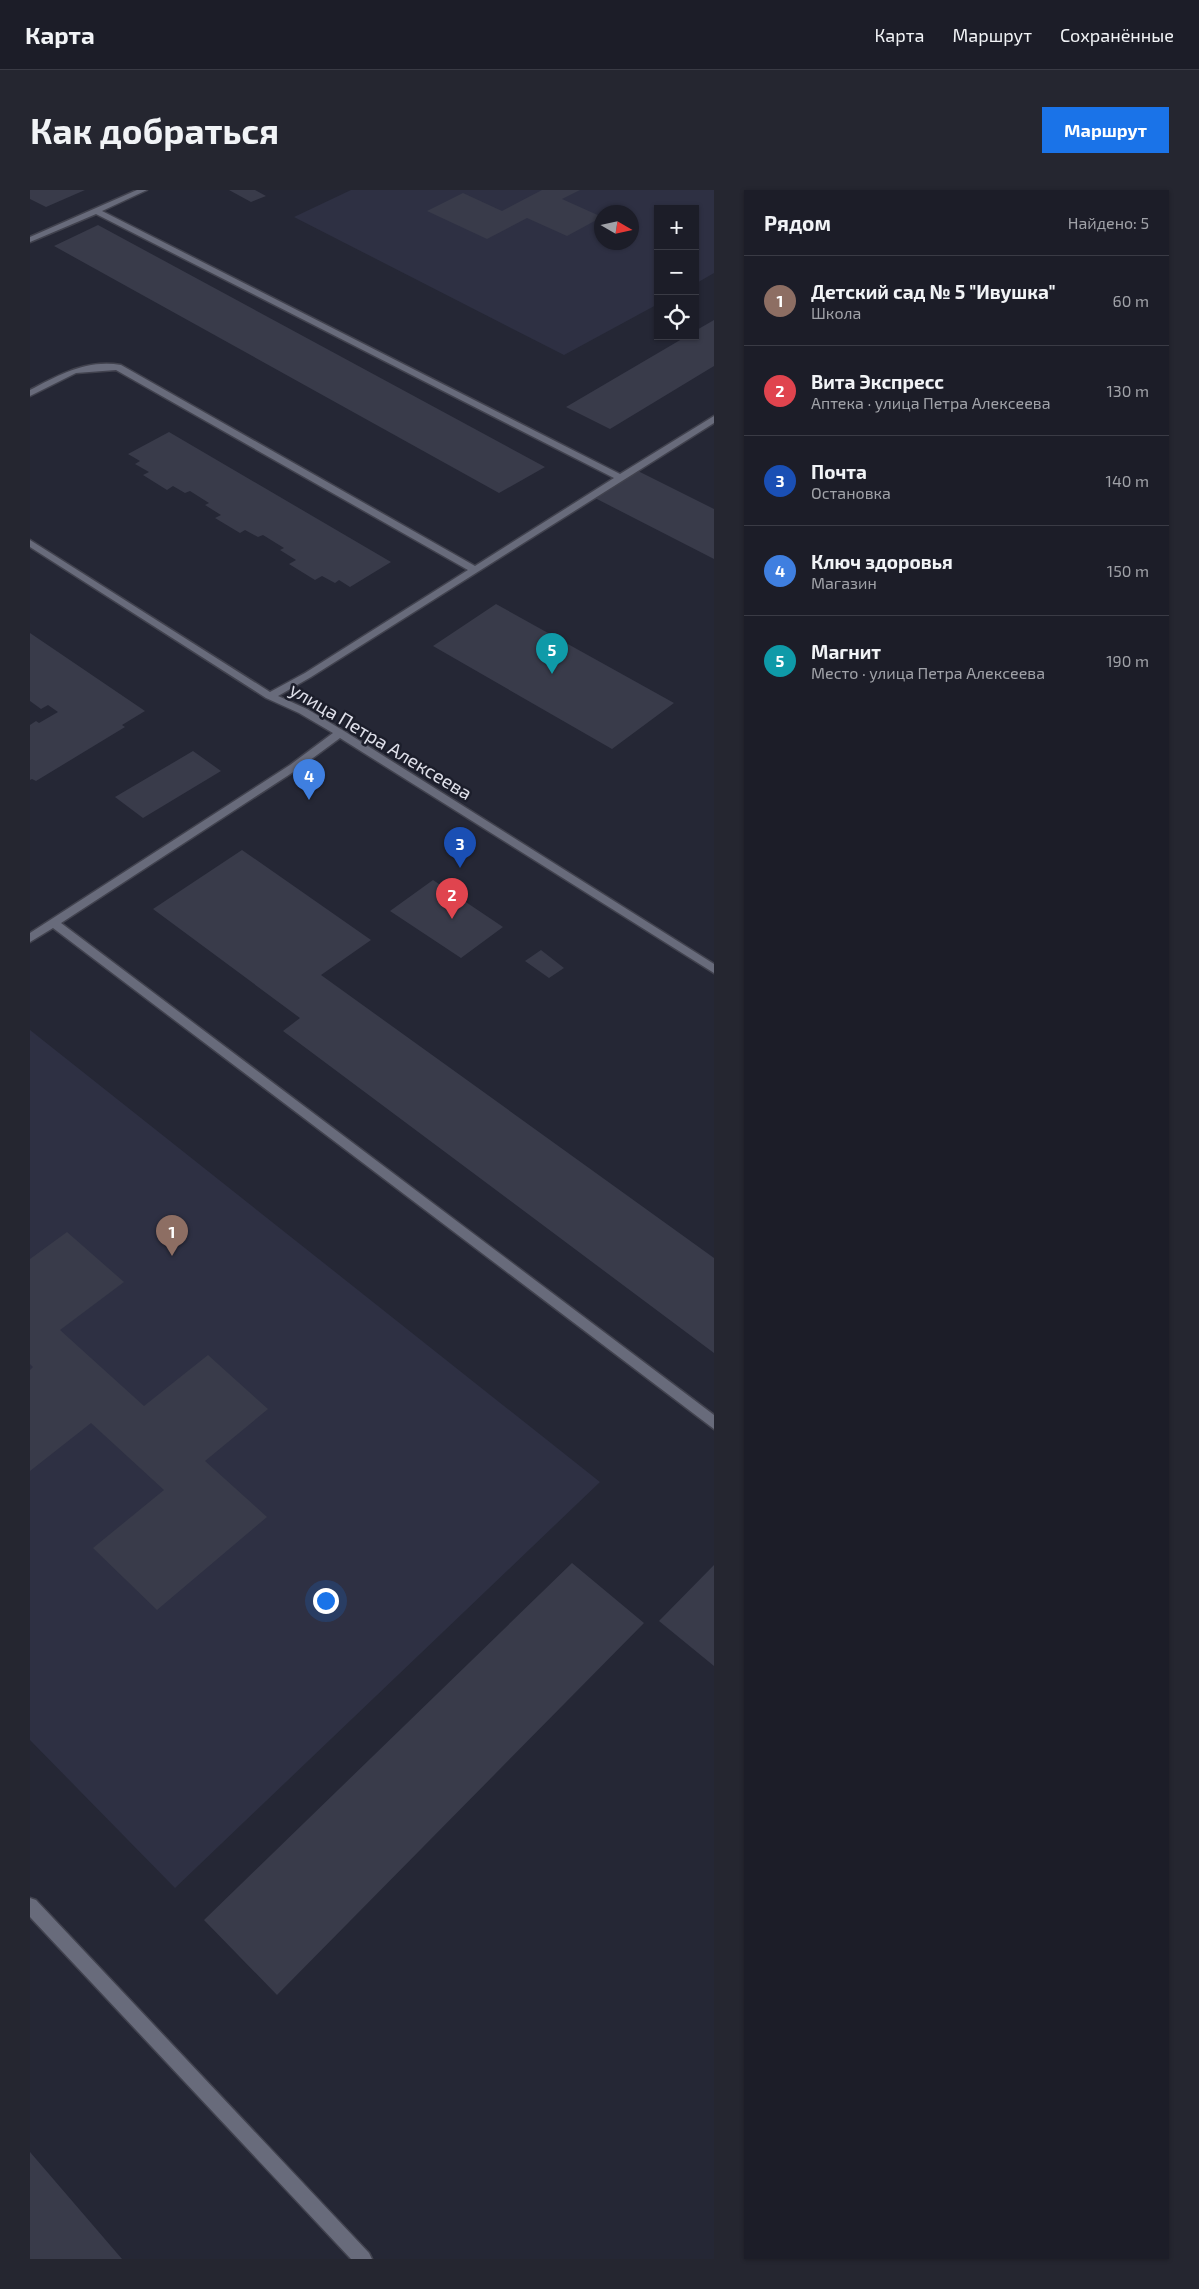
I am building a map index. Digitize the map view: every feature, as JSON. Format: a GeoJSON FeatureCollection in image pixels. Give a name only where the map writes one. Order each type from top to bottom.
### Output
{"type":"FeatureCollection","features":[{"type":"Feature","properties":{"kind":"street"},"geometry":{"type":"LineString","coordinates":[[30,240],[94,210],[143,190]]}},
{"type":"Feature","properties":{"kind":"street"},"geometry":{"type":"LineString","coordinates":[[94,210],[620,478]]}},
{"type":"Feature","properties":{"kind":"street"},"geometry":{"type":"LineString","coordinates":[[30,393],[73,371],[85,368],[118,367],[475,570]]}},
{"type":"Feature","properties":{"kind":"street"},"geometry":{"type":"LineString","coordinates":[[270,696],[308,675],[714,420]]}},
{"type":"Feature","properties":{"kind":"street","name":"улица Петра Алексеева"},"geometry":{"type":"LineString","coordinates":[[30,543],[270,696],[303,711],[340,733],[714,969]]}},
{"type":"Feature","properties":{"kind":"street"},"geometry":{"type":"LineString","coordinates":[[30,938],[294,767],[340,733]]}},
{"type":"Feature","properties":{"kind":"street"},"geometry":{"type":"LineString","coordinates":[[54,923],[714,1423]]}},
{"type":"Feature","properties":{"kind":"street"},"geometry":{"type":"LineString","coordinates":[[30,1906],[363,2259]]}},
{"type":"Feature","properties":{"kind":"shaded area"},"geometry":{"type":"Polygon","coordinates":[[[351,190],[714,190],[714,273],[699,282],[699,205],[654,205],[654,306],[564,355],[294,217],[351,190]]]}},
{"type":"Feature","properties":{"kind":"shaded area"},"geometry":{"type":"Polygon","coordinates":[[[30,1030],[600,1482],[175,1888],[30,1740],[30,1030]]]}},
{"type":"Feature","properties":{"kind":"building"},"geometry":{"type":"Polygon","coordinates":[[[30,190],[85,190],[46,207],[30,199],[30,190]]]}},
{"type":"Feature","properties":{"kind":"building"},"geometry":{"type":"Polygon","coordinates":[[[229,190],[255,190],[266,196],[251,202],[229,190]]]}},
{"type":"Feature","properties":{"kind":"building"},"geometry":{"type":"Polygon","coordinates":[[[542,190],[580,190],[562,199],[594,213],[594,221],[567,236],[527,218],[487,239],[427,211],[463,193],[502,211],[542,190]]]}},
{"type":"Feature","properties":{"kind":"building"},"geometry":{"type":"Polygon","coordinates":[[[98,225],[545,467],[499,493],[54,246],[98,225]]]}},
{"type":"Feature","properties":{"kind":"building"},"geometry":{"type":"Polygon","coordinates":[[[714,320],[714,366],[610,429],[566,407],[680,340],[699,340],[699,329],[714,320]]]}},
{"type":"Feature","properties":{"kind":"building"},"geometry":{"type":"Polygon","coordinates":[[[169,432],[391,562],[350,587],[339,580],[335,583],[322,576],[315,580],[289,564],[296,560],[280,550],[284,548],[263,535],[258,537],[245,530],[240,533],[215,518],[221,515],[205,505],[209,503],[190,491],[185,493],[173,486],[167,490],[143,475],[149,472],[135,464],[140,461],[128,454],[169,432]]]}},
{"type":"Feature","properties":{"kind":"building"},"geometry":{"type":"Polygon","coordinates":[[[638,471],[714,509],[714,559],[595,498],[638,471]]]}},
{"type":"Feature","properties":{"kind":"building"},"geometry":{"type":"Polygon","coordinates":[[[496,604],[674,703],[612,749],[433,646],[496,604]]]}},
{"type":"Feature","properties":{"kind":"building"},"geometry":{"type":"Polygon","coordinates":[[[30,633],[145,711],[122,725],[125,727],[36,781],[30,780],[30,725],[36,721],[39,723],[58,712],[48,705],[41,709],[30,701],[30,633]]]}},
{"type":"Feature","properties":{"kind":"building"},"geometry":{"type":"Polygon","coordinates":[[[193,751],[221,771],[143,818],[115,797],[193,751]]]}},
{"type":"Feature","properties":{"kind":"building"},"geometry":{"type":"Polygon","coordinates":[[[242,850],[371,940],[321,975],[714,1258],[714,1353],[283,1031],[300,1018],[153,909],[242,850]]]}},
{"type":"Feature","properties":{"kind":"building"},"geometry":{"type":"Polygon","coordinates":[[[433,880],[503,927],[461,958],[390,911],[433,880]]]}},
{"type":"Feature","properties":{"kind":"building"},"geometry":{"type":"Polygon","coordinates":[[[541,950],[564,968],[549,978],[525,961],[541,950]]]}},
{"type":"Feature","properties":{"kind":"building"},"geometry":{"type":"Polygon","coordinates":[[[67,1232],[124,1282],[60,1330],[144,1406],[208,1355],[268,1409],[205,1461],[267,1517],[157,1610],[93,1548],[164,1490],[91,1423],[30,1471],[30,1370],[33,1367],[30,1364],[30,1259],[67,1232]]]}},
{"type":"Feature","properties":{"kind":"building"},"geometry":{"type":"Polygon","coordinates":[[[572,1563],[644,1623],[277,1995],[204,1920],[572,1563]]]}},
{"type":"Feature","properties":{"kind":"building"},"geometry":{"type":"Polygon","coordinates":[[[714,1565],[714,1666],[659,1621],[714,1565]]]}},
{"type":"Feature","properties":{"kind":"building"},"geometry":{"type":"Polygon","coordinates":[[[30,2152],[122,2259],[30,2259],[30,2152]]]}},
{"type":"Feature","properties":{"kind":"place","name":"Магнит"},"geometry":{"type":"Point","coordinates":[552,674]}},
{"type":"Feature","properties":{"kind":"place","name":"Ключ здоровья"},"geometry":{"type":"Point","coordinates":[309,800]}},
{"type":"Feature","properties":{"kind":"place","name":"Почта"},"geometry":{"type":"Point","coordinates":[460,868]}},
{"type":"Feature","properties":{"kind":"place","name":"Вита Экспресс"},"geometry":{"type":"Point","coordinates":[452,919]}},
{"type":"Feature","properties":{"kind":"place","name":"Детский сад № 5 \"Ивушка\""},"geometry":{"type":"Point","coordinates":[172,1256]}}]}
